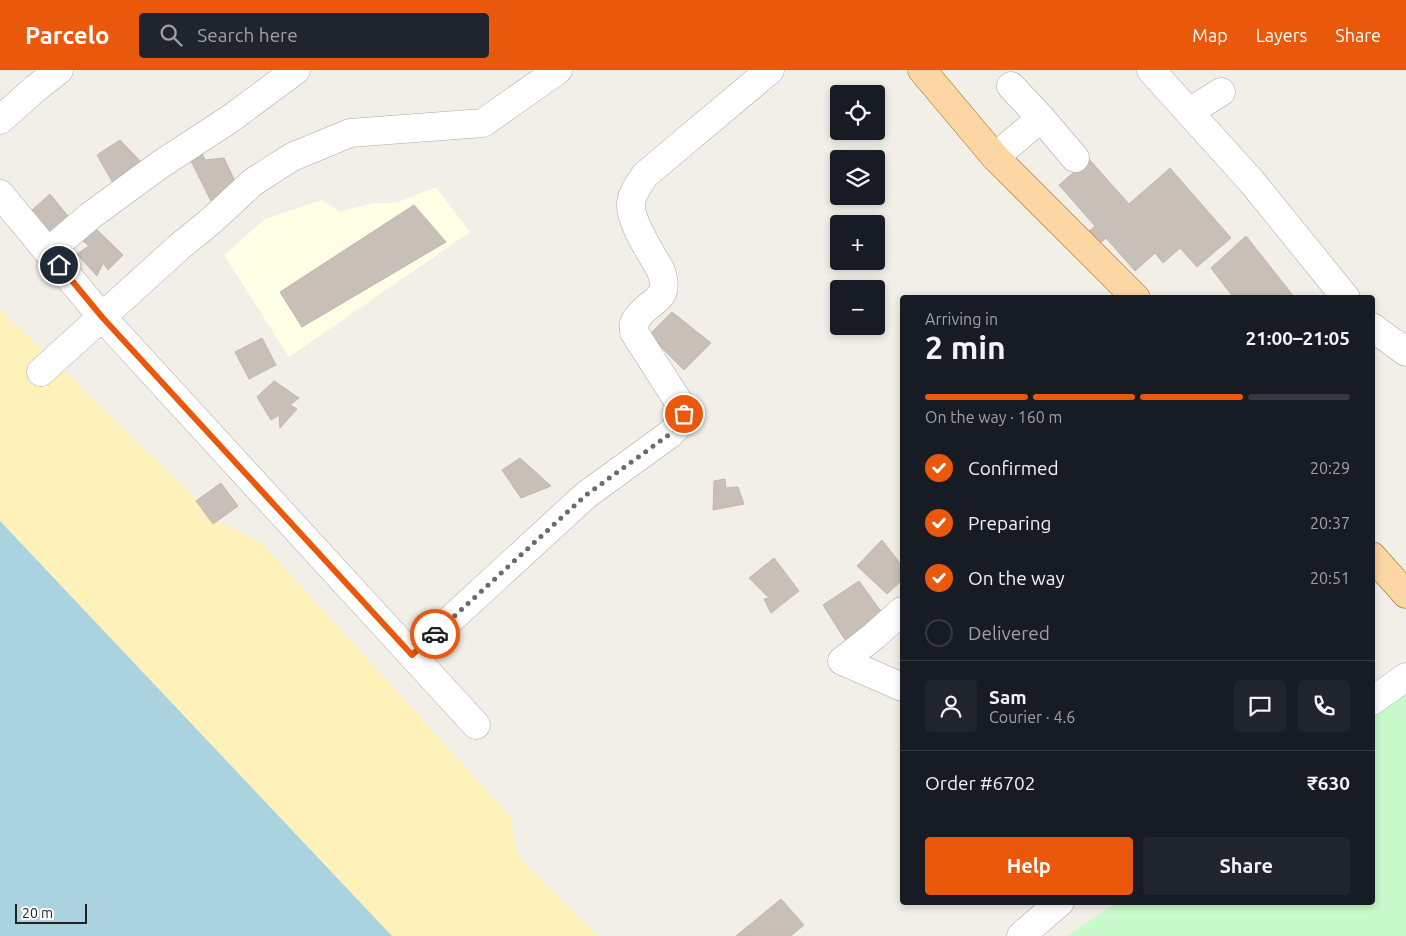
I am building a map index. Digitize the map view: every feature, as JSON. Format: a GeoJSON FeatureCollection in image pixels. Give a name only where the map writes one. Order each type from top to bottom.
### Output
{"type":"FeatureCollection","features":[{"type":"Feature","properties":{"kind":"main road"},"geometry":{"type":"LineString","coordinates":[[922,70],[995,157],[1133,295]]}},
{"type":"Feature","properties":{"kind":"main road"},"geometry":{"type":"LineString","coordinates":[[1375,559],[1406,594]]}},
{"type":"Feature","properties":{"kind":"street"},"geometry":{"type":"LineString","coordinates":[[0,120],[58,70]]}},
{"type":"Feature","properties":{"kind":"street"},"geometry":{"type":"LineString","coordinates":[[48,252],[90,216],[137,181],[230,119],[296,70]]}},
{"type":"Feature","properties":{"kind":"street"},"geometry":{"type":"LineString","coordinates":[[41,372],[253,182],[292,156],[350,133],[484,123],[558,70]]}},
{"type":"Feature","properties":{"kind":"street"},"geometry":{"type":"LineString","coordinates":[[412,655],[586,495],[670,434],[681,423],[684,414],[680,404],[634,332],[634,323],[640,315],[660,298],[664,288],[664,279],[632,217],[631,202],[635,190],[645,175],[770,70]]}},
{"type":"Feature","properties":{"kind":"street"},"geometry":{"type":"LineString","coordinates":[[1151,70],[1252,182],[1344,295]]}},
{"type":"Feature","properties":{"kind":"street"},"geometry":{"type":"LineString","coordinates":[[1011,86],[1075,158]]}},
{"type":"Feature","properties":{"kind":"street"},"geometry":{"type":"LineString","coordinates":[[1189,112],[1221,92]]}},
{"type":"Feature","properties":{"kind":"street"},"geometry":{"type":"LineString","coordinates":[[995,157],[1041,118]]}},
{"type":"Feature","properties":{"kind":"street"},"geometry":{"type":"LineString","coordinates":[[0,194],[102,317],[476,725]]}},
{"type":"Feature","properties":{"kind":"street"},"geometry":{"type":"LineString","coordinates":[[1375,329],[1406,352]]}},
{"type":"Feature","properties":{"kind":"street"},"geometry":{"type":"LineString","coordinates":[[900,613],[842,661],[900,686]]}},
{"type":"Feature","properties":{"kind":"street"},"geometry":{"type":"LineString","coordinates":[[1375,700],[1406,677]]}},
{"type":"Feature","properties":{"kind":"street"},"geometry":{"type":"LineString","coordinates":[[1022,936],[1057,905]]}},
{"type":"Feature","properties":{"kind":"shaded area"},"geometry":{"type":"Polygon","coordinates":[[[436,187],[470,232],[289,357],[224,255],[265,219],[322,200],[340,212],[373,203],[396,203],[436,187]]]}},
{"type":"Feature","properties":{"kind":"sand"},"geometry":{"type":"Polygon","coordinates":[[[0,309],[220,522],[263,544],[510,816],[518,856],[598,936],[392,936],[0,521],[0,309]]]}},
{"type":"Feature","properties":{"kind":"green space"},"geometry":{"type":"Polygon","coordinates":[[[1406,685],[1406,936],[1067,936],[1113,905],[1375,905],[1375,709],[1406,685]]]}},
{"type":"Feature","properties":{"kind":"water"},"geometry":{"type":"Polygon","coordinates":[[[0,521],[392,936],[0,936],[0,521]]]}},
{"type":"Feature","properties":{"kind":"building"},"geometry":{"type":"Polygon","coordinates":[[[120,140],[144,165],[113,183],[97,155],[120,140]]]}},
{"type":"Feature","properties":{"kind":"building"},"geometry":{"type":"Polygon","coordinates":[[[201,151],[205,160],[224,158],[239,190],[214,207],[189,157],[201,151]]]}},
{"type":"Feature","properties":{"kind":"building"},"geometry":{"type":"Polygon","coordinates":[[[1089,159],[1129,204],[1170,168],[1231,238],[1197,267],[1180,248],[1163,263],[1155,253],[1135,271],[1106,238],[1099,244],[1088,232],[1095,226],[1059,185],[1089,159]]]}},
{"type":"Feature","properties":{"kind":"building"},"geometry":{"type":"Polygon","coordinates":[[[50,194],[76,226],[57,238],[31,211],[50,194]]]}},
{"type":"Feature","properties":{"kind":"building"},"geometry":{"type":"Polygon","coordinates":[[[414,205],[446,242],[302,327],[280,292],[414,205]]]}},
{"type":"Feature","properties":{"kind":"building"},"geometry":{"type":"Polygon","coordinates":[[[89,222],[123,255],[108,270],[103,263],[97,276],[77,254],[89,246],[76,235],[89,222]]]}},
{"type":"Feature","properties":{"kind":"building"},"geometry":{"type":"Polygon","coordinates":[[[1246,236],[1293,295],[1232,295],[1211,268],[1246,236]]]}},
{"type":"Feature","properties":{"kind":"building"},"geometry":{"type":"Polygon","coordinates":[[[672,312],[711,343],[684,370],[649,335],[672,312]]]}},
{"type":"Feature","properties":{"kind":"building"},"geometry":{"type":"Polygon","coordinates":[[[262,338],[276,365],[249,379],[235,352],[262,338]]]}},
{"type":"Feature","properties":{"kind":"building"},"geometry":{"type":"Polygon","coordinates":[[[274,381],[299,398],[290,405],[297,409],[280,428],[279,415],[271,420],[257,397],[274,381]]]}},
{"type":"Feature","properties":{"kind":"building"},"geometry":{"type":"Polygon","coordinates":[[[520,458],[551,486],[521,498],[502,470],[520,458]]]}},
{"type":"Feature","properties":{"kind":"building"},"geometry":{"type":"Polygon","coordinates":[[[725,479],[726,488],[738,487],[744,504],[713,510],[714,481],[725,479]]]}},
{"type":"Feature","properties":{"kind":"building"},"geometry":{"type":"Polygon","coordinates":[[[221,483],[238,506],[213,524],[196,501],[221,483]]]}},
{"type":"Feature","properties":{"kind":"building"},"geometry":{"type":"Polygon","coordinates":[[[882,540],[900,563],[900,582],[887,594],[857,566],[882,540]]]}},
{"type":"Feature","properties":{"kind":"building"},"geometry":{"type":"Polygon","coordinates":[[[774,558],[799,591],[771,613],[764,599],[769,598],[749,578],[774,558]]]}},
{"type":"Feature","properties":{"kind":"building"},"geometry":{"type":"Polygon","coordinates":[[[859,581],[883,614],[847,643],[823,605],[859,581]]]}},
{"type":"Feature","properties":{"kind":"building"},"geometry":{"type":"Polygon","coordinates":[[[781,899],[804,925],[791,936],[736,936],[781,899]]]}},
{"type":"Feature","properties":{"kind":"way so far"},"geometry":{"type":"LineString","coordinates":[[435,634],[586,495],[670,434],[681,423],[684,414]]}},
{"type":"Feature","properties":{"kind":"route"},"geometry":{"type":"LineString","coordinates":[[59,265],[102,317],[412,655],[435,634]]}}]}
